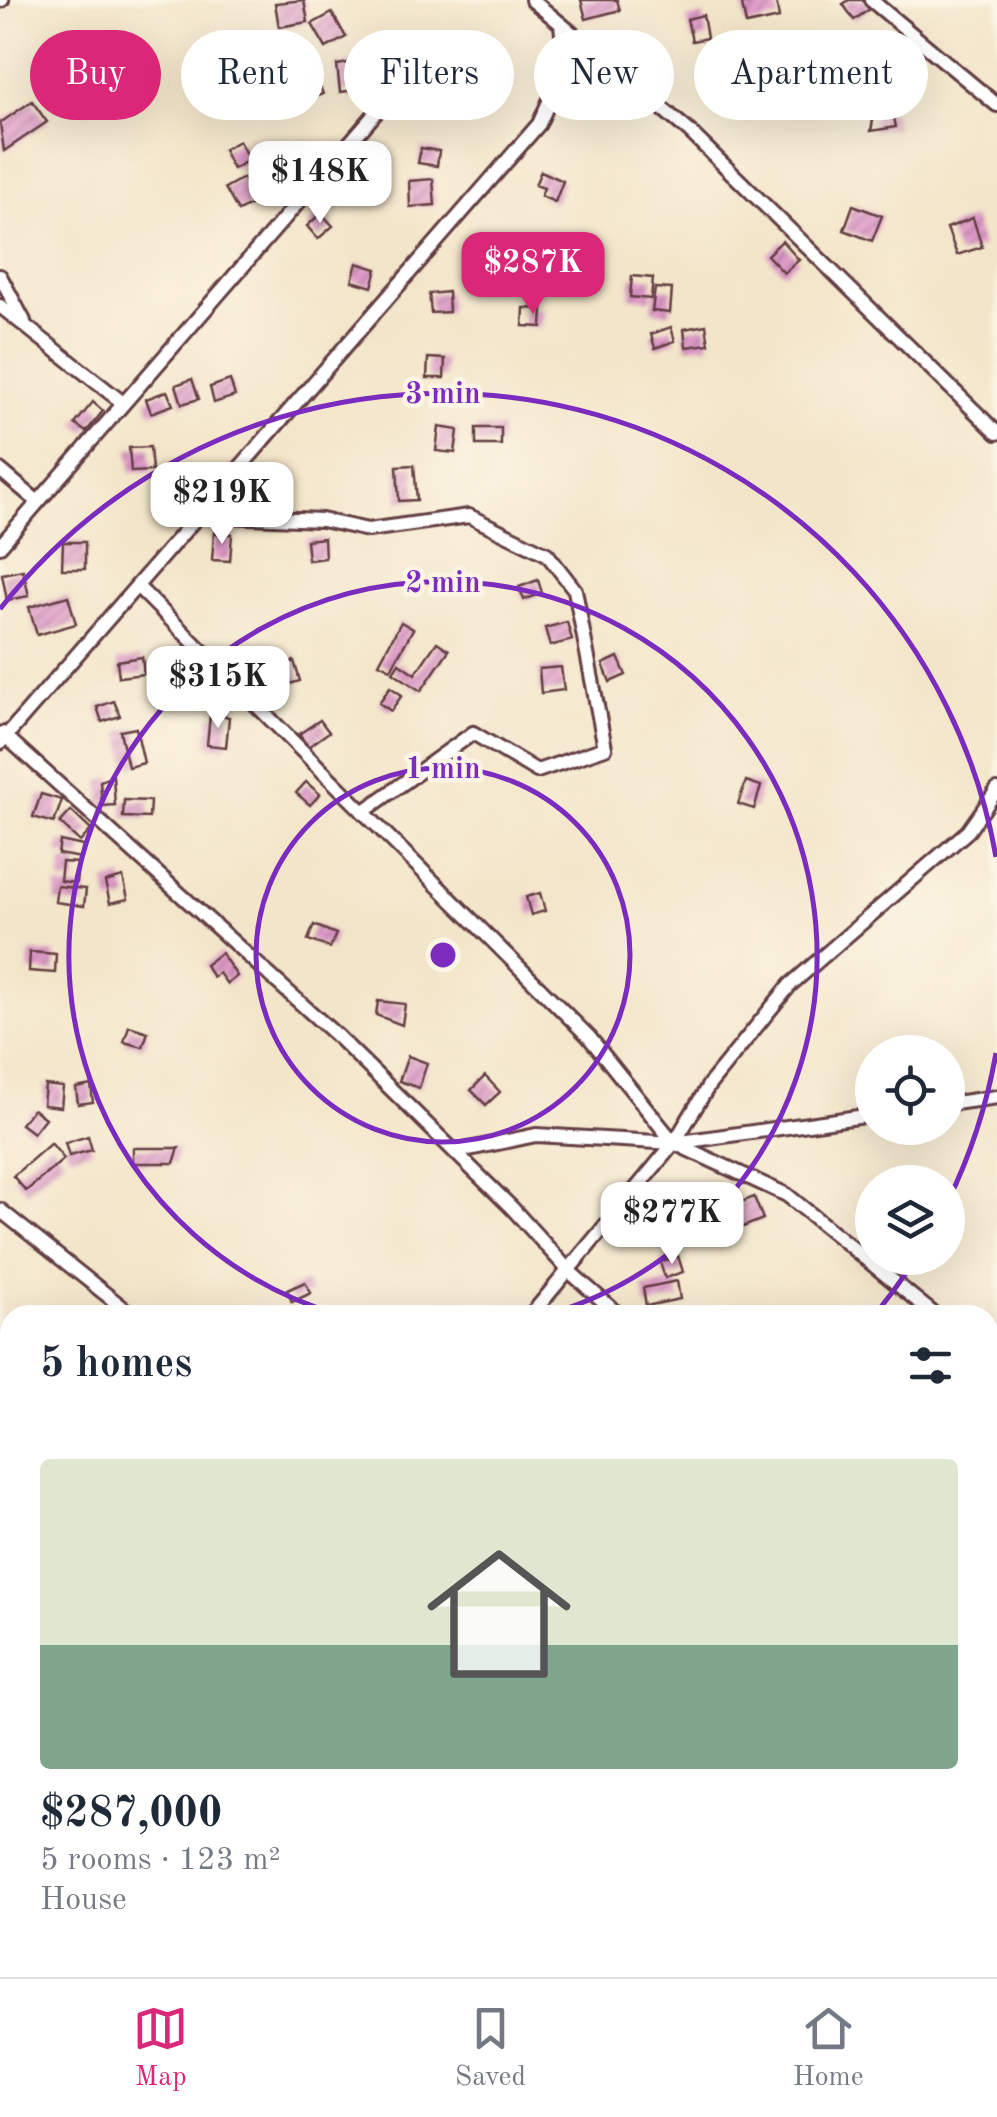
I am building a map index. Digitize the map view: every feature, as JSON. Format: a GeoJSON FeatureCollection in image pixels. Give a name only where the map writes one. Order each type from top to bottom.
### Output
{"type":"FeatureCollection","features":[{"type":"Feature","properties":{"kind":"street"},"geometry":{"type":"LineString","coordinates":[[532,0],[689,132],[997,433]]}},
{"type":"Feature","properties":{"kind":"street"},"geometry":{"type":"LineString","coordinates":[[871,0],[997,105]]}},
{"type":"Feature","properties":{"kind":"street"},"geometry":{"type":"LineString","coordinates":[[561,24],[565,66],[539,124],[2,737],[338,1038],[570,1272],[608,1305]]}},
{"type":"Feature","properties":{"kind":"street"},"geometry":{"type":"LineString","coordinates":[[0,546],[370,120]]}},
{"type":"Feature","properties":{"kind":"street"},"geometry":{"type":"LineString","coordinates":[[0,276],[28,328]]}},
{"type":"Feature","properties":{"kind":"street"},"geometry":{"type":"LineString","coordinates":[[0,306],[124,404]]}},
{"type":"Feature","properties":{"kind":"street"},"geometry":{"type":"LineString","coordinates":[[0,470],[38,502]]}},
{"type":"Feature","properties":{"kind":"street"},"geometry":{"type":"LineString","coordinates":[[200,515],[322,520],[368,530],[470,516],[547,554],[574,590],[605,748],[537,771],[473,733],[363,812]]}},
{"type":"Feature","properties":{"kind":"street"},"geometry":{"type":"LineString","coordinates":[[137,586],[588,1037],[674,1142],[787,1195],[918,1305]]}},
{"type":"Feature","properties":{"kind":"street"},"geometry":{"type":"LineString","coordinates":[[540,1305],[674,1142],[709,1085],[790,985],[968,830],[997,790]]}},
{"type":"Feature","properties":{"kind":"street"},"geometry":{"type":"LineString","coordinates":[[965,1102],[997,1097]]}},
{"type":"Feature","properties":{"kind":"street"},"geometry":{"type":"LineString","coordinates":[[455,1152],[536,1135],[674,1142],[855,1117]]}},
{"type":"Feature","properties":{"kind":"street"},"geometry":{"type":"LineString","coordinates":[[0,1210],[119,1305]]}},
{"type":"Feature","properties":{"kind":"building"},"geometry":{"type":"Polygon","coordinates":[[[304,0],[308,22],[279,27],[275,3],[304,0]]]}},
{"type":"Feature","properties":{"kind":"building"},"geometry":{"type":"Polygon","coordinates":[[[581,0],[617,0],[620,10],[586,19],[581,0]]]}},
{"type":"Feature","properties":{"kind":"building"},"geometry":{"type":"Polygon","coordinates":[[[776,0],[779,18],[746,25],[742,4],[776,0]]]}},
{"type":"Feature","properties":{"kind":"building"},"geometry":{"type":"Polygon","coordinates":[[[865,0],[871,8],[854,20],[843,4],[865,0]]]}},
{"type":"Feature","properties":{"kind":"building"},"geometry":{"type":"Polygon","coordinates":[[[332,13],[344,38],[326,48],[324,30],[316,30],[312,24],[332,13]]]}},
{"type":"Feature","properties":{"kind":"building"},"geometry":{"type":"Polygon","coordinates":[[[703,15],[706,30],[694,30],[694,41],[692,41],[687,19],[703,15]]]}},
{"type":"Feature","properties":{"kind":"building"},"geometry":{"type":"Polygon","coordinates":[[[344,64],[344,92],[340,92],[337,65],[344,64]]]}},
{"type":"Feature","properties":{"kind":"building"},"geometry":{"type":"Polygon","coordinates":[[[30,102],[30,120],[47,122],[4,151],[0,123],[30,102]]]}},
{"type":"Feature","properties":{"kind":"building"},"geometry":{"type":"Polygon","coordinates":[[[873,120],[894,120],[896,127],[871,131],[873,120]]]}},
{"type":"Feature","properties":{"kind":"building"},"geometry":{"type":"Polygon","coordinates":[[[239,141],[249,160],[233,169],[223,150],[239,141]]]}},
{"type":"Feature","properties":{"kind":"building"},"geometry":{"type":"Polygon","coordinates":[[[421,148],[439,151],[437,166],[418,163],[421,148]]]}},
{"type":"Feature","properties":{"kind":"building"},"geometry":{"type":"Polygon","coordinates":[[[297,158],[312,177],[301,185],[286,167],[297,158]]]}},
{"type":"Feature","properties":{"kind":"building"},"geometry":{"type":"Polygon","coordinates":[[[541,171],[563,181],[555,202],[541,196],[544,188],[535,185],[541,171]]]}},
{"type":"Feature","properties":{"kind":"building"},"geometry":{"type":"Polygon","coordinates":[[[243,178],[256,202],[238,211],[225,188],[243,178]]]}},
{"type":"Feature","properties":{"kind":"building"},"geometry":{"type":"Polygon","coordinates":[[[433,179],[435,205],[410,207],[409,181],[433,179]]]}},
{"type":"Feature","properties":{"kind":"building"},"geometry":{"type":"Polygon","coordinates":[[[853,205],[882,216],[872,241],[844,230],[853,205]]]}},
{"type":"Feature","properties":{"kind":"building"},"geometry":{"type":"Polygon","coordinates":[[[321,213],[333,226],[318,239],[307,226],[321,213]]]}},
{"type":"Feature","properties":{"kind":"building"},"geometry":{"type":"Polygon","coordinates":[[[973,218],[982,247],[957,255],[947,228],[973,218]]]}},
{"type":"Feature","properties":{"kind":"building"},"geometry":{"type":"Polygon","coordinates":[[[782,241],[799,260],[784,273],[767,255],[782,241]]]}},
{"type":"Feature","properties":{"kind":"building"},"geometry":{"type":"Polygon","coordinates":[[[581,251],[593,251],[594,273],[582,273],[581,251]]]}},
{"type":"Feature","properties":{"kind":"building"},"geometry":{"type":"Polygon","coordinates":[[[357,263],[377,269],[372,287],[352,281],[357,263]]]}},
{"type":"Feature","properties":{"kind":"building"},"geometry":{"type":"Polygon","coordinates":[[[632,276],[653,278],[651,299],[630,297],[632,276]]]}},
{"type":"Feature","properties":{"kind":"building"},"geometry":{"type":"Polygon","coordinates":[[[655,288],[672,289],[670,313],[652,311],[655,288]]]}},
{"type":"Feature","properties":{"kind":"building"},"geometry":{"type":"Polygon","coordinates":[[[448,292],[449,312],[431,313],[429,294],[448,292]]]}},
{"type":"Feature","properties":{"kind":"building"},"geometry":{"type":"Polygon","coordinates":[[[524,308],[543,309],[542,327],[523,326],[524,308]]]}},
{"type":"Feature","properties":{"kind":"building"},"geometry":{"type":"Polygon","coordinates":[[[706,325],[709,344],[686,347],[684,329],[706,325]]]}},
{"type":"Feature","properties":{"kind":"building"},"geometry":{"type":"Polygon","coordinates":[[[671,327],[675,341],[655,348],[651,334],[671,327]]]}},
{"type":"Feature","properties":{"kind":"building"},"geometry":{"type":"Polygon","coordinates":[[[428,358],[445,359],[444,378],[427,378],[428,358]]]}},
{"type":"Feature","properties":{"kind":"building"},"geometry":{"type":"Polygon","coordinates":[[[192,379],[199,399],[182,404],[176,385],[192,379]]]}},
{"type":"Feature","properties":{"kind":"building"},"geometry":{"type":"Polygon","coordinates":[[[230,380],[235,396],[214,403],[210,387],[230,380]]]}},
{"type":"Feature","properties":{"kind":"building"},"geometry":{"type":"Polygon","coordinates":[[[167,391],[173,405],[151,413],[146,399],[167,391]]]}},
{"type":"Feature","properties":{"kind":"building"},"geometry":{"type":"Polygon","coordinates":[[[93,402],[103,411],[86,432],[75,424],[93,402]]]}},
{"type":"Feature","properties":{"kind":"building"},"geometry":{"type":"Polygon","coordinates":[[[439,427],[458,430],[455,453],[436,451],[439,427]]]}},
{"type":"Feature","properties":{"kind":"building"},"geometry":{"type":"Polygon","coordinates":[[[476,428],[501,428],[501,445],[476,445],[476,428]]]}},
{"type":"Feature","properties":{"kind":"building"},"geometry":{"type":"Polygon","coordinates":[[[150,447],[152,471],[131,472],[129,448],[150,447]]]}},
{"type":"Feature","properties":{"kind":"building"},"geometry":{"type":"Polygon","coordinates":[[[414,465],[417,500],[399,501],[397,466],[414,465]]]}},
{"type":"Feature","properties":{"kind":"building"},"geometry":{"type":"Polygon","coordinates":[[[270,488],[285,489],[283,516],[268,514],[270,488]]]}},
{"type":"Feature","properties":{"kind":"building"},"geometry":{"type":"Polygon","coordinates":[[[214,533],[232,534],[230,561],[212,560],[214,533]]]}},
{"type":"Feature","properties":{"kind":"building"},"geometry":{"type":"Polygon","coordinates":[[[324,538],[325,558],[308,560],[306,540],[324,538]]]}},
{"type":"Feature","properties":{"kind":"building"},"geometry":{"type":"Polygon","coordinates":[[[63,542],[85,542],[85,569],[62,569],[63,542]]]}},
{"type":"Feature","properties":{"kind":"building"},"geometry":{"type":"Polygon","coordinates":[[[23,570],[29,596],[7,600],[2,574],[23,570]]]}},
{"type":"Feature","properties":{"kind":"building"},"geometry":{"type":"Polygon","coordinates":[[[538,580],[542,593],[524,600],[519,587],[538,580]]]}},
{"type":"Feature","properties":{"kind":"building"},"geometry":{"type":"Polygon","coordinates":[[[68,596],[76,624],[37,635],[29,607],[68,596]]]}},
{"type":"Feature","properties":{"kind":"building"},"geometry":{"type":"Polygon","coordinates":[[[401,622],[413,629],[391,669],[379,663],[401,622]]]}},
{"type":"Feature","properties":{"kind":"building"},"geometry":{"type":"Polygon","coordinates":[[[567,622],[572,640],[550,646],[545,628],[567,622]]]}},
{"type":"Feature","properties":{"kind":"building"},"geometry":{"type":"Polygon","coordinates":[[[437,642],[449,650],[421,691],[393,672],[399,663],[415,674],[437,642]]]}},
{"type":"Feature","properties":{"kind":"building"},"geometry":{"type":"Polygon","coordinates":[[[142,657],[144,674],[119,677],[117,661],[142,657]]]}},
{"type":"Feature","properties":{"kind":"building"},"geometry":{"type":"Polygon","coordinates":[[[618,657],[626,675],[610,682],[603,664],[618,657]]]}},
{"type":"Feature","properties":{"kind":"building"},"geometry":{"type":"Polygon","coordinates":[[[294,661],[300,681],[283,686],[277,666],[294,661]]]}},
{"type":"Feature","properties":{"kind":"building"},"geometry":{"type":"Polygon","coordinates":[[[561,667],[564,690],[541,693],[539,669],[561,667]]]}},
{"type":"Feature","properties":{"kind":"building"},"geometry":{"type":"Polygon","coordinates":[[[390,687],[402,695],[391,711],[379,703],[390,687]]]}},
{"type":"Feature","properties":{"kind":"building"},"geometry":{"type":"Polygon","coordinates":[[[114,701],[120,716],[102,722],[97,707],[114,701]]]}},
{"type":"Feature","properties":{"kind":"building"},"geometry":{"type":"Polygon","coordinates":[[[210,715],[229,717],[226,747],[207,745],[210,715]]]}},
{"type":"Feature","properties":{"kind":"building"},"geometry":{"type":"Polygon","coordinates":[[[320,720],[329,732],[308,747],[299,734],[320,720]]]}},
{"type":"Feature","properties":{"kind":"building"},"geometry":{"type":"Polygon","coordinates":[[[136,728],[144,763],[128,767],[120,731],[136,728]]]}},
{"type":"Feature","properties":{"kind":"building"},"geometry":{"type":"Polygon","coordinates":[[[113,776],[115,805],[102,806],[100,781],[113,776]]]}},
{"type":"Feature","properties":{"kind":"building"},"geometry":{"type":"Polygon","coordinates":[[[746,781],[761,786],[754,809],[738,804],[746,781]]]}},
{"type":"Feature","properties":{"kind":"building"},"geometry":{"type":"Polygon","coordinates":[[[306,782],[320,794],[310,805],[296,793],[306,782]]]}},
{"type":"Feature","properties":{"kind":"building"},"geometry":{"type":"Polygon","coordinates":[[[41,794],[62,800],[54,823],[33,817],[41,794]]]}},
{"type":"Feature","properties":{"kind":"building"},"geometry":{"type":"Polygon","coordinates":[[[124,800],[150,801],[149,818],[123,817],[124,800]]]}},
{"type":"Feature","properties":{"kind":"building"},"geometry":{"type":"Polygon","coordinates":[[[71,811],[91,830],[80,842],[60,823],[71,811]]]}},
{"type":"Feature","properties":{"kind":"building"},"geometry":{"type":"Polygon","coordinates":[[[60,841],[83,846],[81,858],[58,854],[60,841]]]}},
{"type":"Feature","properties":{"kind":"building"},"geometry":{"type":"Polygon","coordinates":[[[62,862],[78,863],[76,883],[60,881],[62,862]]]}},
{"type":"Feature","properties":{"kind":"building"},"geometry":{"type":"Polygon","coordinates":[[[123,877],[128,899],[110,903],[105,882],[123,877]]]}},
{"type":"Feature","properties":{"kind":"building"},"geometry":{"type":"Polygon","coordinates":[[[57,886],[86,889],[84,906],[55,902],[57,886]]]}},
{"type":"Feature","properties":{"kind":"building"},"geometry":{"type":"Polygon","coordinates":[[[540,893],[545,911],[531,915],[526,897],[540,893]]]}},
{"type":"Feature","properties":{"kind":"building"},"geometry":{"type":"Polygon","coordinates":[[[314,925],[336,934],[330,948],[308,940],[314,925]]]}},
{"type":"Feature","properties":{"kind":"building"},"geometry":{"type":"Polygon","coordinates":[[[30,952],[56,954],[55,973],[29,971],[30,952]]]}},
{"type":"Feature","properties":{"kind":"building"},"geometry":{"type":"Polygon","coordinates":[[[221,953],[237,976],[227,984],[219,973],[213,977],[205,965],[221,953]]]}},
{"type":"Feature","properties":{"kind":"building"},"geometry":{"type":"Polygon","coordinates":[[[378,1001],[405,1004],[402,1025],[376,1015],[378,1001]]]}},
{"type":"Feature","properties":{"kind":"building"},"geometry":{"type":"Polygon","coordinates":[[[129,1026],[148,1032],[143,1047],[124,1042],[129,1026]]]}},
{"type":"Feature","properties":{"kind":"building"},"geometry":{"type":"Polygon","coordinates":[[[408,1056],[427,1063],[419,1088],[399,1081],[408,1056]]]}},
{"type":"Feature","properties":{"kind":"building"},"geometry":{"type":"Polygon","coordinates":[[[485,1076],[500,1092],[486,1105],[471,1090],[485,1076]]]}},
{"type":"Feature","properties":{"kind":"building"},"geometry":{"type":"Polygon","coordinates":[[[45,1085],[63,1087],[61,1107],[43,1105],[45,1085]]]}},
{"type":"Feature","properties":{"kind":"building"},"geometry":{"type":"Polygon","coordinates":[[[91,1085],[93,1102],[78,1104],[76,1088],[91,1085]]]}},
{"type":"Feature","properties":{"kind":"building"},"geometry":{"type":"Polygon","coordinates":[[[33,1109],[45,1118],[33,1133],[21,1124],[33,1109]]]}},
{"type":"Feature","properties":{"kind":"building"},"geometry":{"type":"Polygon","coordinates":[[[88,1136],[92,1150],[69,1156],[65,1143],[88,1136]]]}},
{"type":"Feature","properties":{"kind":"building"},"geometry":{"type":"Polygon","coordinates":[[[51,1143],[64,1159],[26,1191],[13,1176],[51,1143]]]}},
{"type":"Feature","properties":{"kind":"building"},"geometry":{"type":"Polygon","coordinates":[[[133,1148],[179,1148],[174,1163],[133,1163],[133,1148]]]}},
{"type":"Feature","properties":{"kind":"building"},"geometry":{"type":"Polygon","coordinates":[[[754,1197],[763,1219],[723,1235],[721,1231],[713,1234],[710,1227],[718,1224],[713,1213],[754,1197]]]}},
{"type":"Feature","properties":{"kind":"building"},"geometry":{"type":"Polygon","coordinates":[[[678,1256],[683,1272],[665,1278],[660,1262],[678,1256]]]}},
{"type":"Feature","properties":{"kind":"building"},"geometry":{"type":"Polygon","coordinates":[[[677,1281],[680,1299],[646,1305],[643,1288],[677,1281]]]}},
{"type":"Feature","properties":{"kind":"building"},"geometry":{"type":"Polygon","coordinates":[[[305,1282],[311,1293],[292,1302],[287,1290],[305,1282]]]}}]}
